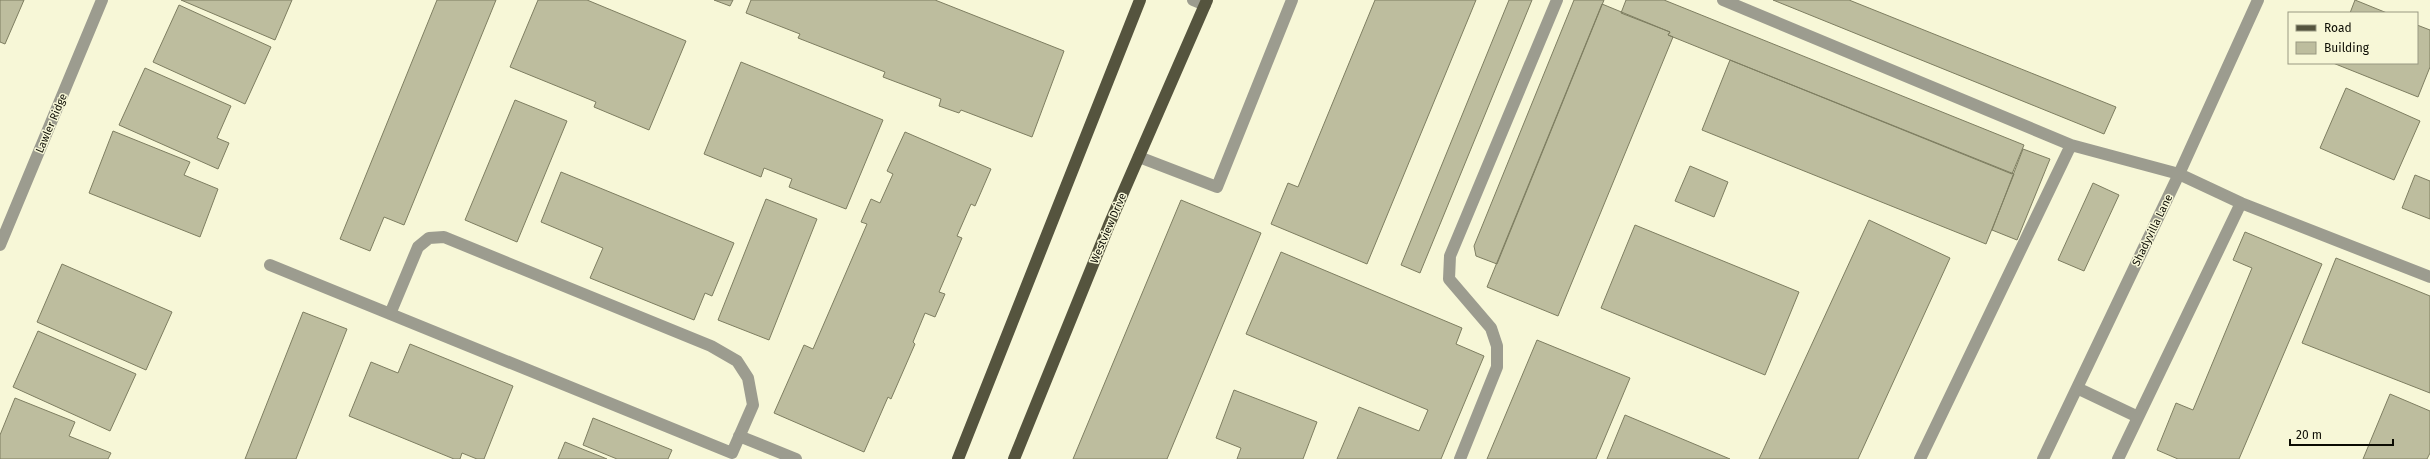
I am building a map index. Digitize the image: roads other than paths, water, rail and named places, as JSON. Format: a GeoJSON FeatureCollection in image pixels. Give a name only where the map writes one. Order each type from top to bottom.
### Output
{"type":"FeatureCollection","features":[{"type":"Feature","properties":{"kind":"main road"},"geometry":{"type":"LineString","coordinates":[[958,459],[1140,0]]}},
{"type":"Feature","properties":{"kind":"main road","name":"Westview Drive"},"geometry":{"type":"LineString","coordinates":[[1014,459],[1139,157],[1206,2]]}},
{"type":"Feature","properties":{"kind":"street","name":"Lawler Ridge"},"geometry":{"type":"LineString","coordinates":[[0,245],[102,0]]}},
{"type":"Feature","properties":{"kind":"street"},"geometry":{"type":"LineString","coordinates":[[1193,0],[1206,2]]}},
{"type":"Feature","properties":{"kind":"street"},"geometry":{"type":"LineString","coordinates":[[1139,157],[1217,187],[1292,0]]}},
{"type":"Feature","properties":{"kind":"street"},"geometry":{"type":"LineString","coordinates":[[1460,459],[1497,367],[1497,346],[1491,328],[1449,279],[1450,256],[1557,0]]}},
{"type":"Feature","properties":{"kind":"street"},"geometry":{"type":"LineString","coordinates":[[1722,0],[2071,145],[2179,174],[2241,203],[2430,277]]}},
{"type":"Feature","properties":{"kind":"street","name":"Shadyvilla Lane"},"geometry":{"type":"LineString","coordinates":[[2043,459],[2179,174],[2258,0]]}},
{"type":"Feature","properties":{"kind":"street"},"geometry":{"type":"LineString","coordinates":[[1920,459],[2071,145]]}},
{"type":"Feature","properties":{"kind":"street"},"geometry":{"type":"LineString","coordinates":[[2118,459],[2241,203]]}},
{"type":"Feature","properties":{"kind":"street"},"geometry":{"type":"LineString","coordinates":[[270,265],[390,314],[732,453],[753,405],[748,378],[737,361],[711,346],[444,237],[429,238],[418,247],[390,314]]}},
{"type":"Feature","properties":{"kind":"street"},"geometry":{"type":"LineString","coordinates":[[2077,388],[2138,417]]}},
{"type":"Feature","properties":{"kind":"street"},"geometry":{"type":"LineString","coordinates":[[739,436],[796,459]]}}]}
